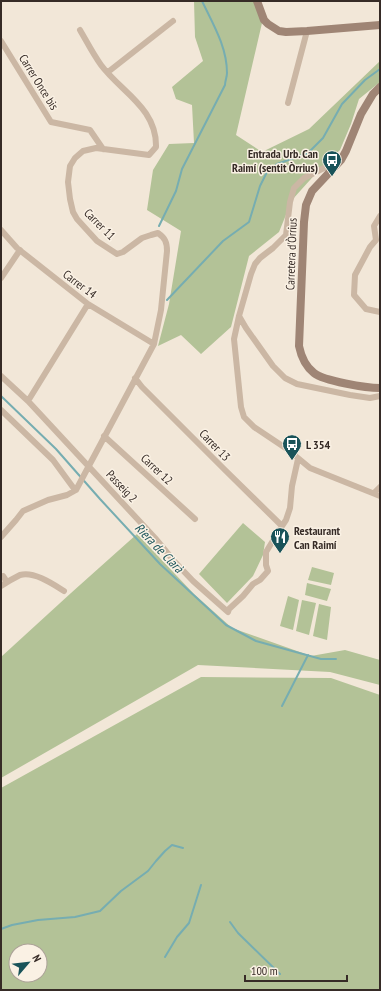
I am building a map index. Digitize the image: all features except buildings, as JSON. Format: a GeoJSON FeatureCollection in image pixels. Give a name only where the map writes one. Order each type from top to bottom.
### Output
{"type":"FeatureCollection","features":[{"type":"Feature","properties":{"kind":"street"},"geometry":{"type":"LineString","coordinates":[[257,1],[264,20],[273,28],[280,31],[307,31],[380,25]]}},
{"type":"Feature","properties":{"kind":"street"},"geometry":{"type":"LineString","coordinates":[[108,72],[173,21]]}},
{"type":"Feature","properties":{"kind":"street","name":"Carrer 11"},"geometry":{"type":"LineString","coordinates":[[75,490],[154,344],[161,310],[167,251],[167,243],[164,237],[158,233],[142,238],[123,252],[116,254],[97,240],[77,219],[73,212],[68,182],[70,166],[75,158],[83,151],[96,148],[149,155],[156,147],[154,130],[150,119],[140,104],[101,65],[80,30]]}},
{"type":"Feature","properties":{"kind":"street"},"geometry":{"type":"LineString","coordinates":[[288,103],[307,31]]}},
{"type":"Feature","properties":{"kind":"street","name":"Carrer Once bis"},"geometry":{"type":"LineString","coordinates":[[1,41],[52,122],[90,130],[103,149]]}},
{"type":"Feature","properties":{"kind":"street","name":"Carretera d'Òrrius"},"geometry":{"type":"LineString","coordinates":[[380,87],[368,101],[361,114],[346,152],[335,167],[312,191],[305,209],[299,346],[301,354],[307,365],[314,373],[340,382],[364,387],[380,388]]}},
{"type":"Feature","properties":{"kind":"street"},"geometry":{"type":"LineString","coordinates":[[335,167],[324,168],[304,178],[294,188],[290,202],[286,235],[260,258],[255,264],[251,274],[234,339],[241,407],[244,417],[254,427],[287,449],[310,468],[380,496]]}},
{"type":"Feature","properties":{"kind":"street"},"geometry":{"type":"LineString","coordinates":[[380,216],[374,226],[376,240],[370,247],[355,275],[354,295],[366,309],[380,312]]}},
{"type":"Feature","properties":{"kind":"street","name":"Carrer 14"},"geometry":{"type":"LineString","coordinates":[[1,230],[20,250],[88,304],[154,344]]}},
{"type":"Feature","properties":{"kind":"street"},"geometry":{"type":"LineString","coordinates":[[1,278],[20,250]]}},
{"type":"Feature","properties":{"kind":"street"},"geometry":{"type":"LineString","coordinates":[[28,401],[88,304]]}},
{"type":"Feature","properties":{"kind":"street"},"geometry":{"type":"LineString","coordinates":[[239,316],[273,366],[285,378],[297,384],[350,395],[370,398],[380,396]]}},
{"type":"Feature","properties":{"kind":"street","name":"Passeig 2"},"geometry":{"type":"LineString","coordinates":[[1,376],[28,401],[155,538],[192,581],[228,612],[253,584],[260,580],[268,571],[266,565],[266,552],[282,526]]}},
{"type":"Feature","properties":{"kind":"street","name":"Carrer 13"},"geometry":{"type":"LineString","coordinates":[[135,378],[142,387],[282,526]]}},
{"type":"Feature","properties":{"kind":"street"},"geometry":{"type":"LineString","coordinates":[[1,410],[53,460],[75,490],[67,495],[48,500],[23,511],[1,537]]}},
{"type":"Feature","properties":{"kind":"street","name":"Carrer 12"},"geometry":{"type":"LineString","coordinates":[[104,436],[195,519]]}},
{"type":"Feature","properties":{"kind":"street"},"geometry":{"type":"LineString","coordinates":[[282,526],[286,520],[290,508],[292,486],[298,459]]}},
{"type":"Feature","properties":{"kind":"street"},"geometry":{"type":"LineString","coordinates":[[374,493],[380,487]]}},
{"type":"Feature","properties":{"kind":"street"},"geometry":{"type":"LineString","coordinates":[[1,586],[21,575],[34,575],[48,580],[64,591]]}},
{"type":"Feature","properties":{"kind":"street"},"geometry":{"type":"LineString","coordinates":[[1,577],[3,576],[7,582]]}},
{"type":"Feature","properties":{"kind":"green space"},"geometry":{"type":"Polygon","coordinates":[[[194,1],[254,1],[262,23],[236,135],[262,152],[309,129],[380,61],[380,82],[359,99],[351,124],[340,150],[319,170],[292,200],[279,232],[249,256],[231,327],[201,354],[181,335],[158,346],[169,304],[181,231],[147,210],[153,170],[169,144],[194,143],[192,105],[176,99],[172,87],[203,61],[195,37],[194,1]]]}},
{"type":"Feature","properties":{"kind":"green space"},"geometry":{"type":"Polygon","coordinates":[[[243,523],[265,542],[263,555],[253,576],[227,603],[199,574],[243,523]]]}},
{"type":"Feature","properties":{"kind":"green space"},"geometry":{"type":"Polygon","coordinates":[[[137,534],[194,594],[232,628],[311,656],[345,650],[380,660],[380,685],[330,672],[198,665],[1,778],[1,657],[137,534]]]}},
{"type":"Feature","properties":{"kind":"green space"},"geometry":{"type":"Polygon","coordinates":[[[312,567],[334,573],[331,585],[308,580],[312,567]]]}},
{"type":"Feature","properties":{"kind":"green space"},"geometry":{"type":"Polygon","coordinates":[[[307,583],[331,589],[327,601],[305,595],[307,583]]]}},
{"type":"Feature","properties":{"kind":"green space"},"geometry":{"type":"Polygon","coordinates":[[[288,596],[299,600],[293,630],[280,626],[288,596]]]}},
{"type":"Feature","properties":{"kind":"green space"},"geometry":{"type":"Polygon","coordinates":[[[302,600],[316,603],[309,635],[296,631],[302,600]]]}},
{"type":"Feature","properties":{"kind":"green space"},"geometry":{"type":"Polygon","coordinates":[[[319,604],[331,607],[327,640],[313,636],[319,604]]]}},
{"type":"Feature","properties":{"kind":"green space"},"geometry":{"type":"Polygon","coordinates":[[[201,677],[331,678],[380,695],[380,990],[1,990],[1,788],[201,677]]]}},
{"type":"Feature","properties":{"kind":"waterway"},"geometry":{"type":"LineString","coordinates":[[159,226],[176,191],[182,169],[225,85],[227,73],[225,54],[219,36],[202,1]]}},
{"type":"Feature","properties":{"kind":"waterway"},"geometry":{"type":"LineString","coordinates":[[167,300],[223,241],[249,222],[260,186],[267,172],[277,164],[308,153],[323,138],[342,104],[365,80],[380,69]]}},
{"type":"Feature","properties":{"kind":"waterway","name":"Riera de Clarà"},"geometry":{"type":"LineString","coordinates":[[1,396],[56,449],[160,564],[226,625],[256,641],[321,659],[336,659]]}},
{"type":"Feature","properties":{"kind":"waterway"},"geometry":{"type":"LineString","coordinates":[[282,706],[308,655]]}},
{"type":"Feature","properties":{"kind":"waterway"},"geometry":{"type":"LineString","coordinates":[[1,929],[12,925],[38,920],[75,917],[100,911],[121,891],[148,871],[172,845],[183,848]]}},
{"type":"Feature","properties":{"kind":"waterway"},"geometry":{"type":"LineString","coordinates":[[165,957],[177,937],[189,923],[201,885]]}},
{"type":"Feature","properties":{"kind":"waterway"},"geometry":{"type":"LineString","coordinates":[[230,922],[238,933],[280,974]]}},
{"type":"Feature","properties":{"kind":"place","name":"Entrada Urb. Can Raimí (sentit Òrrius)"},"geometry":{"type":"Point","coordinates":[332,177]}},
{"type":"Feature","properties":{"kind":"place","name":"L 354"},"geometry":{"type":"Point","coordinates":[292,461]}},
{"type":"Feature","properties":{"kind":"place","name":"Restaurant Can Raimí"},"geometry":{"type":"Point","coordinates":[280,554]}}]}
